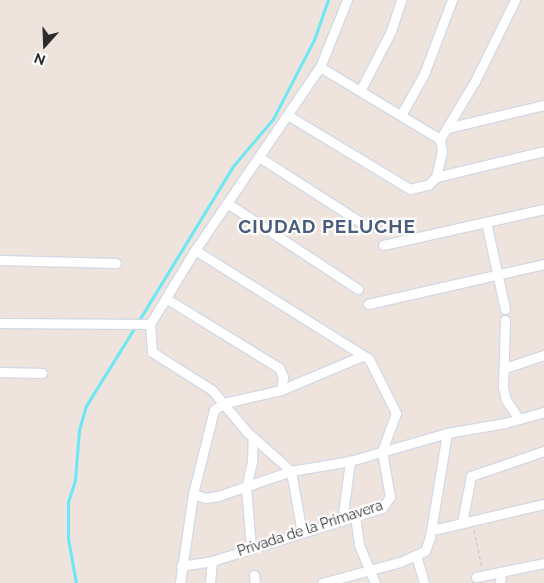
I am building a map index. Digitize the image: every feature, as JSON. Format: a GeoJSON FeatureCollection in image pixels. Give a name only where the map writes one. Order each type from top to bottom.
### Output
{"type":"FeatureCollection","features":[{"type":"Feature","properties":{"kind":"street"},"geometry":{"type":"LineString","coordinates":[[0,323],[146,324],[167,299],[195,250],[289,116],[320,67],[347,0]]}},
{"type":"Feature","properties":{"kind":"street"},"geometry":{"type":"LineString","coordinates":[[360,91],[391,31],[401,0]]}},
{"type":"Feature","properties":{"kind":"street"},"geometry":{"type":"LineString","coordinates":[[401,115],[424,74],[452,0]]}},
{"type":"Feature","properties":{"kind":"street"},"geometry":{"type":"LineString","coordinates":[[436,177],[442,152],[440,139],[491,51],[515,0]]}},
{"type":"Feature","properties":{"kind":"street"},"geometry":{"type":"LineString","coordinates":[[320,67],[440,139]]}},
{"type":"Feature","properties":{"kind":"street"},"geometry":{"type":"LineString","coordinates":[[447,128],[544,106]]}},
{"type":"Feature","properties":{"kind":"street"},"geometry":{"type":"LineString","coordinates":[[289,116],[410,189],[428,185],[436,177],[544,151]]}},
{"type":"Feature","properties":{"kind":"street"},"geometry":{"type":"LineString","coordinates":[[259,157],[368,227]]}},
{"type":"Feature","properties":{"kind":"street"},"geometry":{"type":"LineString","coordinates":[[227,203],[358,289]]}},
{"type":"Feature","properties":{"kind":"street"},"geometry":{"type":"LineString","coordinates":[[383,245],[544,209]]}},
{"type":"Feature","properties":{"kind":"street"},"geometry":{"type":"LineString","coordinates":[[486,222],[504,309]]}},
{"type":"Feature","properties":{"kind":"street"},"geometry":{"type":"LineString","coordinates":[[195,250],[369,359],[396,413],[382,451]]}},
{"type":"Feature","properties":{"kind":"street"},"geometry":{"type":"LineString","coordinates":[[0,260],[116,263]]}},
{"type":"Feature","properties":{"kind":"street"},"geometry":{"type":"LineString","coordinates":[[368,304],[544,264]]}},
{"type":"Feature","properties":{"kind":"street"},"geometry":{"type":"LineString","coordinates":[[167,299],[279,368],[284,377],[281,390]]}},
{"type":"Feature","properties":{"kind":"street"},"geometry":{"type":"LineString","coordinates":[[505,320],[506,400],[519,419]]}},
{"type":"Feature","properties":{"kind":"street"},"geometry":{"type":"LineString","coordinates":[[146,324],[152,352],[212,390],[253,437],[291,471],[302,533]]}},
{"type":"Feature","properties":{"kind":"street"},"geometry":{"type":"LineString","coordinates":[[180,583],[193,494],[214,410],[224,403],[281,390],[362,356]]}},
{"type":"Feature","properties":{"kind":"street"},"geometry":{"type":"LineString","coordinates":[[505,368],[544,356]]}},
{"type":"Feature","properties":{"kind":"street"},"geometry":{"type":"LineString","coordinates":[[0,372],[42,373]]}},
{"type":"Feature","properties":{"kind":"street"},"geometry":{"type":"LineString","coordinates":[[193,494],[210,498],[246,488],[291,471],[350,461],[447,433],[519,419],[544,412]]}},
{"type":"Feature","properties":{"kind":"street"},"geometry":{"type":"LineString","coordinates":[[322,583],[371,570],[425,551],[430,537],[447,433]]}},
{"type":"Feature","properties":{"kind":"street"},"geometry":{"type":"LineString","coordinates":[[251,547],[246,488],[252,461],[253,437]]}},
{"type":"Feature","properties":{"kind":"street","name":"Privada de la Primavera"},"geometry":{"type":"LineString","coordinates":[[181,566],[212,561],[251,547],[342,521],[389,503],[382,451]]}},
{"type":"Feature","properties":{"kind":"street"},"geometry":{"type":"LineString","coordinates":[[462,523],[471,476],[544,451]]}},
{"type":"Feature","properties":{"kind":"street"},"geometry":{"type":"LineString","coordinates":[[342,521],[350,461]]}},
{"type":"Feature","properties":{"kind":"street"},"geometry":{"type":"LineString","coordinates":[[437,529],[544,504]]}},
{"type":"Feature","properties":{"kind":"street"},"geometry":{"type":"LineString","coordinates":[[355,516],[359,545],[375,583]]}},
{"type":"Feature","properties":{"kind":"street"},"geometry":{"type":"LineString","coordinates":[[416,555],[424,583]]}},
{"type":"Feature","properties":{"kind":"street"},"geometry":{"type":"LineString","coordinates":[[210,583],[212,561]]}},
{"type":"Feature","properties":{"kind":"street"},"geometry":{"type":"LineString","coordinates":[[480,576],[544,563]]}},
{"type":"Feature","properties":{"kind":"street"},"geometry":{"type":"LineString","coordinates":[[500,583],[501,572]]}},
{"type":"Feature","properties":{"kind":"path"},"geometry":{"type":"LineString","coordinates":[[472,521],[480,576]]}},
{"type":"Feature","properties":{"kind":"waterway"},"geometry":{"type":"LineString","coordinates":[[138,322],[234,165],[273,119],[314,40],[328,0]]}},
{"type":"Feature","properties":{"kind":"waterway"},"geometry":{"type":"LineString","coordinates":[[76,583],[68,539],[68,502],[75,480],[79,430],[86,406],[135,327]]}},
{"type":"Feature","properties":{"kind":"district","name":"CIUDAD PELUCHE"},"geometry":{"type":"Point","coordinates":[327,227]}}]}
